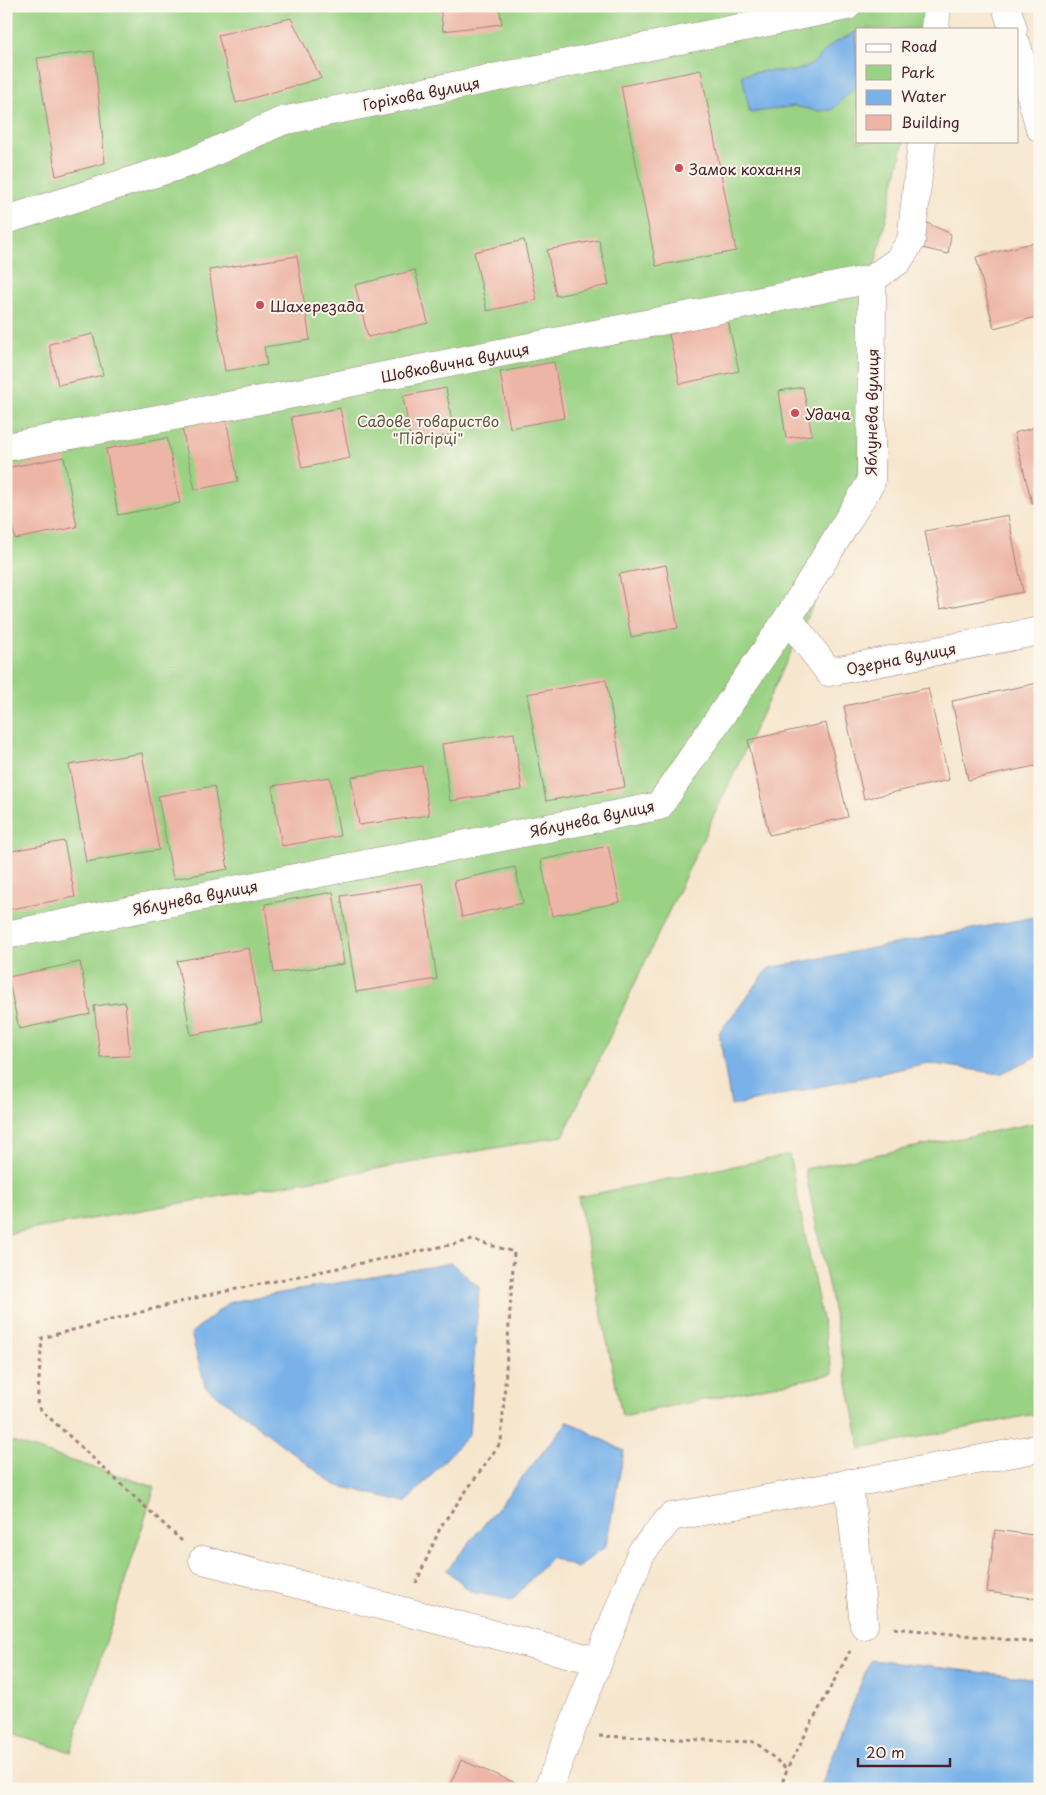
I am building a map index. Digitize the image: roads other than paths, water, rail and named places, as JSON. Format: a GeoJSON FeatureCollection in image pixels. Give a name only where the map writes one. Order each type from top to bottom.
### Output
{"type":"FeatureCollection","features":[{"type":"Feature","properties":{"kind":"street","name":"Горіхова вулиця"},"geometry":{"type":"LineString","coordinates":[[6,220],[194,161],[282,121],[847,6]]}},
{"type":"Feature","properties":{"kind":"street"},"geometry":{"type":"LineString","coordinates":[[935,28],[937,6]]}},
{"type":"Feature","properties":{"kind":"street"},"geometry":{"type":"LineString","coordinates":[[1006,6],[1013,28]]}},
{"type":"Feature","properties":{"kind":"street"},"geometry":{"type":"LineString","coordinates":[[1018,50],[1040,128]]}},
{"type":"Feature","properties":{"kind":"street","name":"Шовковична вулиця"},"geometry":{"type":"LineString","coordinates":[[6,446],[298,393],[872,280],[898,261],[911,241],[922,142]]}},
{"type":"Feature","properties":{"kind":"street","name":"Яблунева вулиця"},"geometry":{"type":"LineString","coordinates":[[6,935],[659,806],[788,618],[871,482],[872,280]]}},
{"type":"Feature","properties":{"kind":"street","name":"Озерна вулиця"},"geometry":{"type":"LineString","coordinates":[[788,618],[829,672],[1040,631]]}},
{"type":"Feature","properties":{"kind":"street"},"geometry":{"type":"LineString","coordinates":[[548,1789],[641,1553],[671,1517],[1040,1448]]}},
{"type":"Feature","properties":{"kind":"street"},"geometry":{"type":"LineString","coordinates":[[849,1483],[864,1625]]}},
{"type":"Feature","properties":{"kind":"street"},"geometry":{"type":"LineString","coordinates":[[203,1560],[598,1661]]}},
{"type":"Feature","properties":{"kind":"water"},"geometry":{"type":"Polygon","coordinates":[[[856,32],[856,86],[832,110],[817,111],[794,106],[750,113],[742,75],[765,71],[795,71],[811,65],[832,44],[856,32]]]}},
{"type":"Feature","properties":{"kind":"water"},"geometry":{"type":"Polygon","coordinates":[[[1040,916],[1040,1055],[1000,1074],[928,1063],[731,1106],[719,1033],[769,968],[1040,916]]]}},
{"type":"Feature","properties":{"kind":"water"},"geometry":{"type":"Polygon","coordinates":[[[451,1263],[479,1287],[469,1434],[406,1502],[335,1485],[205,1386],[191,1333],[230,1302],[451,1263]]]}},
{"type":"Feature","properties":{"kind":"water"},"geometry":{"type":"Polygon","coordinates":[[[568,1421],[624,1451],[606,1546],[577,1568],[551,1557],[512,1600],[471,1592],[447,1570],[568,1421]]]}},
{"type":"Feature","properties":{"kind":"water"},"geometry":{"type":"Polygon","coordinates":[[[870,1660],[1040,1679],[1040,1789],[820,1789],[870,1660]]]}},
{"type":"Feature","properties":{"kind":"place","name":"Замок кохання"},"geometry":{"type":"Point","coordinates":[679,168]}},
{"type":"Feature","properties":{"kind":"place","name":"Шахерезада"},"geometry":{"type":"Point","coordinates":[260,305]}},
{"type":"Feature","properties":{"kind":"place","name":"Удача"},"geometry":{"type":"Point","coordinates":[795,413]}},
{"type":"Feature","properties":{"kind":"park label","name":"Садове товариство \"Підгірці\""},"geometry":{"type":"Point","coordinates":[428,428]}}]}
